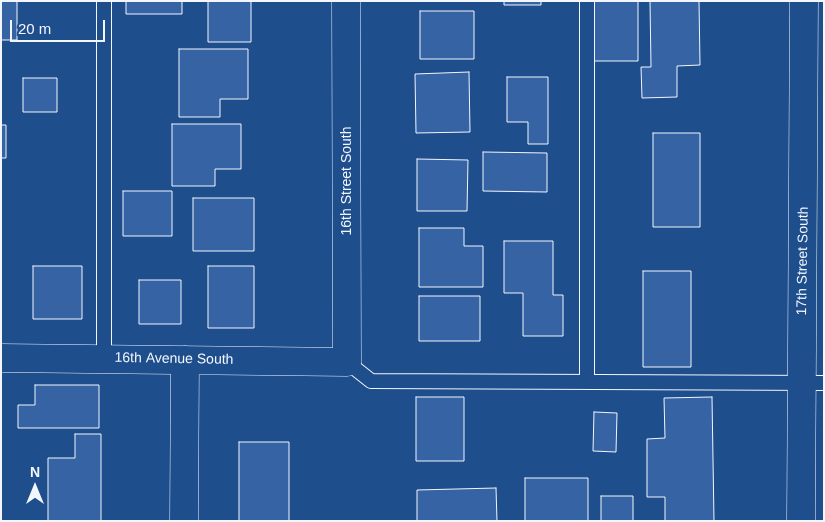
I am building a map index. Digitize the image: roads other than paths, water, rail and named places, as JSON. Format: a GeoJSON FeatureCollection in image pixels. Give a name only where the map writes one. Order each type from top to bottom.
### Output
{"type":"FeatureCollection","features":[{"type":"Feature","properties":{"kind":"street","name":"16th Street South"},"geometry":{"type":"LineString","coordinates":[[346,1],[347,362]]}},
{"type":"Feature","properties":{"kind":"street","name":"17th Street South"},"geometry":{"type":"LineString","coordinates":[[801,521],[812,383],[814,105],[804,1]]}},
{"type":"Feature","properties":{"kind":"street","name":"16th Avenue South"},"geometry":{"type":"LineString","coordinates":[[1,358],[347,362]]}},
{"type":"Feature","properties":{"kind":"street"},"geometry":{"type":"LineString","coordinates":[[184,521],[185,360]]}},
{"type":"Feature","properties":{"kind":"lane"},"geometry":{"type":"LineString","coordinates":[[104,1],[104,358]]}},
{"type":"Feature","properties":{"kind":"lane"},"geometry":{"type":"LineString","coordinates":[[587,1],[587,382]]}},
{"type":"Feature","properties":{"kind":"lane"},"geometry":{"type":"LineString","coordinates":[[347,362],[371,381],[812,383]]}}]}
